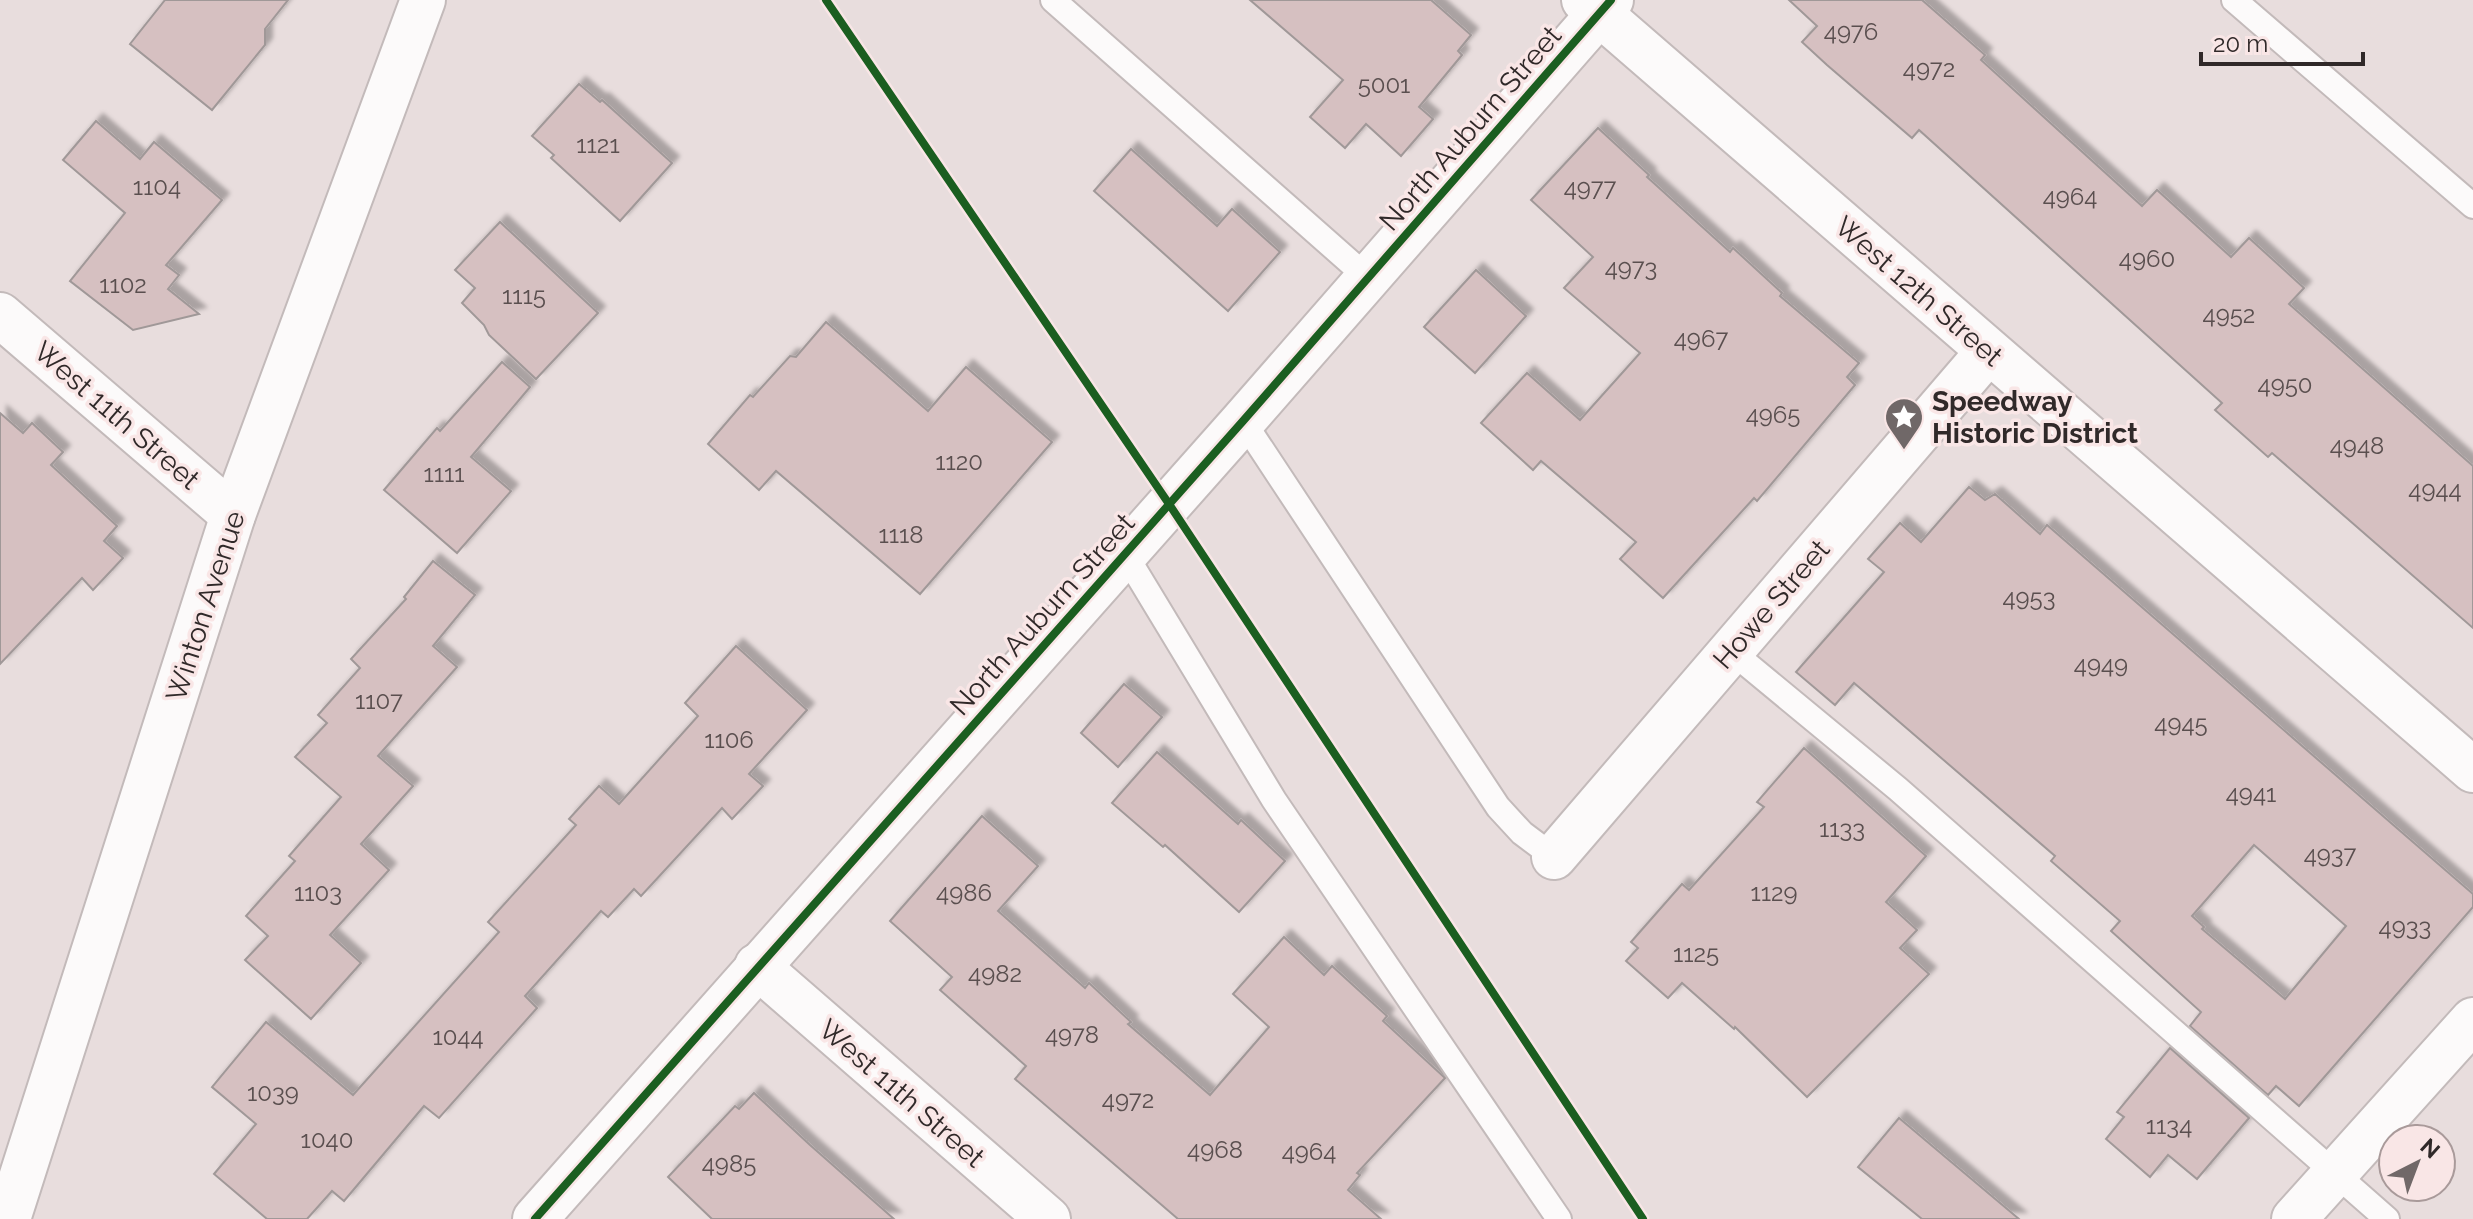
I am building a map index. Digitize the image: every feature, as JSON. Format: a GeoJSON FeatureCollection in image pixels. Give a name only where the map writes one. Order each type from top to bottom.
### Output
{"type":"FeatureCollection","features":[{"type":"Feature","properties":{"kind":"street","name":"Winton Avenue"},"geometry":{"type":"LineString","coordinates":[[8,1219],[233,515],[423,0]]}},
{"type":"Feature","properties":{"kind":"street","name":"North Auburn Street"},"geometry":{"type":"LineString","coordinates":[[535,1219],[1243,421],[1368,278],[1598,4]]}},
{"type":"Feature","properties":{"kind":"street","name":"West 12th Street"},"geometry":{"type":"LineString","coordinates":[[1598,4],[1988,352],[2473,770]]}},
{"type":"Feature","properties":{"kind":"street","name":"West 11th Street"},"geometry":{"type":"LineString","coordinates":[[0,315],[233,515]]}},
{"type":"Feature","properties":{"kind":"street","name":"Howe Street"},"geometry":{"type":"LineString","coordinates":[[1554,857],[1988,352]]}},
{"type":"Feature","properties":{"kind":"street","name":"West 11th Street"},"geometry":{"type":"LineString","coordinates":[[757,966],[1048,1219]]}},
{"type":"Feature","properties":{"kind":"street"},"geometry":{"type":"LineString","coordinates":[[2294,1219],[2473,1020]]}},
{"type":"Feature","properties":{"kind":"lane"},"geometry":{"type":"LineString","coordinates":[[1053,0],[1368,278]]}},
{"type":"Feature","properties":{"kind":"lane"},"geometry":{"type":"LineString","coordinates":[[2234,0],[2473,206]]}},
{"type":"Feature","properties":{"kind":"lane"},"geometry":{"type":"LineString","coordinates":[[1243,421],[1498,807],[1522,833],[1554,857]]}},
{"type":"Feature","properties":{"kind":"lane"},"geometry":{"type":"LineString","coordinates":[[1125,554],[1274,800],[1559,1219]]}},
{"type":"Feature","properties":{"kind":"lane"},"geometry":{"type":"LineString","coordinates":[[1731,651],[1898,789],[2387,1219]]}},
{"type":"Feature","properties":{"kind":"building"},"geometry":{"type":"Polygon","coordinates":[[[165,0],[288,0],[265,29],[265,45],[212,110],[130,44],[165,0]]]}},
{"type":"Feature","properties":{"kind":"building"},"geometry":{"type":"Polygon","coordinates":[[[1250,0],[1431,0],[1471,35],[1458,51],[1462,55],[1419,107],[1433,119],[1401,156],[1366,124],[1345,148],[1310,117],[1343,80],[1250,0]]]}},
{"type":"Feature","properties":{"kind":"building"},"geometry":{"type":"Polygon","coordinates":[[[1789,0],[1922,0],[1985,55],[1981,60],[2142,206],[2157,190],[2231,257],[2249,238],[2304,288],[2289,304],[2473,466],[2473,628],[2272,453],[2268,457],[2215,410],[2222,403],[1919,130],[1912,138],[1827,65],[1802,42],[1817,26],[1789,0]]]}},
{"type":"Feature","properties":{"kind":"building"},"geometry":{"type":"Polygon","coordinates":[[[579,84],[600,102],[602,100],[672,163],[620,221],[551,158],[554,155],[532,136],[579,84]]]}},
{"type":"Feature","properties":{"kind":"building"},"geometry":{"type":"Polygon","coordinates":[[[96,121],[140,159],[154,142],[222,200],[166,265],[179,275],[168,289],[199,314],[133,330],[70,281],[125,213],[63,160],[96,121]]]}},
{"type":"Feature","properties":{"kind":"building"},"geometry":{"type":"Polygon","coordinates":[[[1598,128],[1730,252],[1733,248],[1782,293],[1780,296],[1859,363],[1847,377],[1855,385],[1757,501],[1754,498],[1663,598],[1620,559],[1636,542],[1541,461],[1533,470],[1481,423],[1527,373],[1580,420],[1640,353],[1564,288],[1593,257],[1531,200],[1598,128]]]}},
{"type":"Feature","properties":{"kind":"building"},"geometry":{"type":"Polygon","coordinates":[[[1131,149],[1217,226],[1232,209],[1280,252],[1228,311],[1094,191],[1131,149]]]}},
{"type":"Feature","properties":{"kind":"building"},"geometry":{"type":"Polygon","coordinates":[[[500,222],[598,313],[536,379],[489,335],[484,325],[462,303],[475,288],[455,270],[500,222]]]}},
{"type":"Feature","properties":{"kind":"building"},"geometry":{"type":"Polygon","coordinates":[[[1476,270],[1526,316],[1475,373],[1424,327],[1476,270]]]}},
{"type":"Feature","properties":{"kind":"building"},"geometry":{"type":"Polygon","coordinates":[[[826,322],[928,411],[966,367],[1052,442],[920,594],[776,471],[759,490],[708,444],[750,395],[753,397],[790,356],[796,357],[826,322]]]}},
{"type":"Feature","properties":{"kind":"building"},"geometry":{"type":"Polygon","coordinates":[[[502,362],[530,387],[471,457],[511,491],[457,553],[384,490],[437,428],[440,431],[502,362]]]}},
{"type":"Feature","properties":{"kind":"building"},"geometry":{"type":"Polygon","coordinates":[[[0,413],[23,433],[32,423],[63,452],[51,465],[117,526],[104,541],[123,558],[93,590],[82,578],[0,664],[0,413]]]}},
{"type":"Feature","properties":{"kind":"building"},"geometry":{"type":"Polygon","coordinates":[[[1969,487],[1985,500],[1995,494],[2040,534],[2047,525],[2473,894],[2473,907],[2299,1106],[2276,1086],[2268,1095],[2190,1026],[2201,1012],[2111,931],[2120,921],[2051,861],[2055,856],[1854,683],[1835,705],[1796,672],[1884,572],[1868,559],[1900,523],[1921,542],[1969,487]],[[2254,845],[2192,916],[2204,927],[2202,929],[2285,999],[2346,926],[2254,845]]]}},
{"type":"Feature","properties":{"kind":"building"},"geometry":{"type":"Polygon","coordinates":[[[433,561],[475,595],[433,646],[457,667],[378,756],[413,786],[361,844],[389,870],[330,935],[361,963],[311,1019],[245,960],[268,936],[246,916],[295,861],[289,856],[341,797],[295,757],[327,723],[318,715],[360,668],[351,659],[406,599],[404,597],[433,561]]]}},
{"type":"Feature","properties":{"kind":"building"},"geometry":{"type":"Polygon","coordinates":[[[736,646],[807,710],[749,774],[763,786],[732,819],[722,808],[641,896],[634,889],[608,917],[601,911],[525,996],[537,1008],[439,1118],[424,1106],[344,1201],[332,1191],[307,1219],[267,1219],[214,1174],[256,1124],[212,1087],[266,1022],[353,1095],[499,932],[488,922],[576,825],[569,819],[599,786],[619,804],[698,716],[685,703],[736,646]]]}},
{"type":"Feature","properties":{"kind":"building"},"geometry":{"type":"Polygon","coordinates":[[[1124,684],[1162,717],[1118,767],[1081,733],[1124,684]]]}},
{"type":"Feature","properties":{"kind":"building"},"geometry":{"type":"Polygon","coordinates":[[[1804,748],[1926,856],[1886,902],[1917,930],[1900,948],[1929,974],[1807,1097],[1735,1027],[1682,983],[1668,998],[1626,961],[1638,948],[1631,942],[1682,884],[1689,890],[1764,807],[1757,802],[1804,748]]]}},
{"type":"Feature","properties":{"kind":"building"},"geometry":{"type":"Polygon","coordinates":[[[1157,752],[1238,824],[1241,820],[1285,861],[1239,912],[1165,845],[1163,847],[1112,803],[1157,752]]]}},
{"type":"Feature","properties":{"kind":"building"},"geometry":{"type":"Polygon","coordinates":[[[982,816],[1038,866],[998,911],[1085,988],[1089,983],[1131,1022],[1128,1024],[1210,1095],[1269,1027],[1233,994],[1284,937],[1324,975],[1332,966],[1387,1016],[1383,1021],[1445,1078],[1357,1173],[1360,1175],[1348,1190],[1381,1219],[1178,1219],[1015,1079],[1026,1066],[940,990],[952,977],[890,921],[982,816]]]}},
{"type":"Feature","properties":{"kind":"building"},"geometry":{"type":"Polygon","coordinates":[[[2170,1048],[2249,1118],[2197,1179],[2168,1155],[2150,1177],[2106,1139],[2124,1117],[2117,1112],[2170,1048]]]}},
{"type":"Feature","properties":{"kind":"building"},"geometry":{"type":"Polygon","coordinates":[[[754,1093],[894,1219],[712,1219],[668,1177],[735,1106],[739,1109],[754,1093]]]}},
{"type":"Feature","properties":{"kind":"building"},"geometry":{"type":"Polygon","coordinates":[[[1899,1118],[2019,1219],[1922,1219],[1858,1167],[1899,1118]]]}},
{"type":"Feature","properties":{"kind":"cycle path"},"geometry":{"type":"LineString","coordinates":[[826,0],[1169,504],[1643,1219]]}},
{"type":"Feature","properties":{"kind":"cycle path"},"geometry":{"type":"LineString","coordinates":[[535,1219],[1243,421],[1611,0]]}},
{"type":"Feature","properties":{"kind":"place","name":"Speedway Historic District"},"geometry":{"type":"Point","coordinates":[1904,451]}}]}
